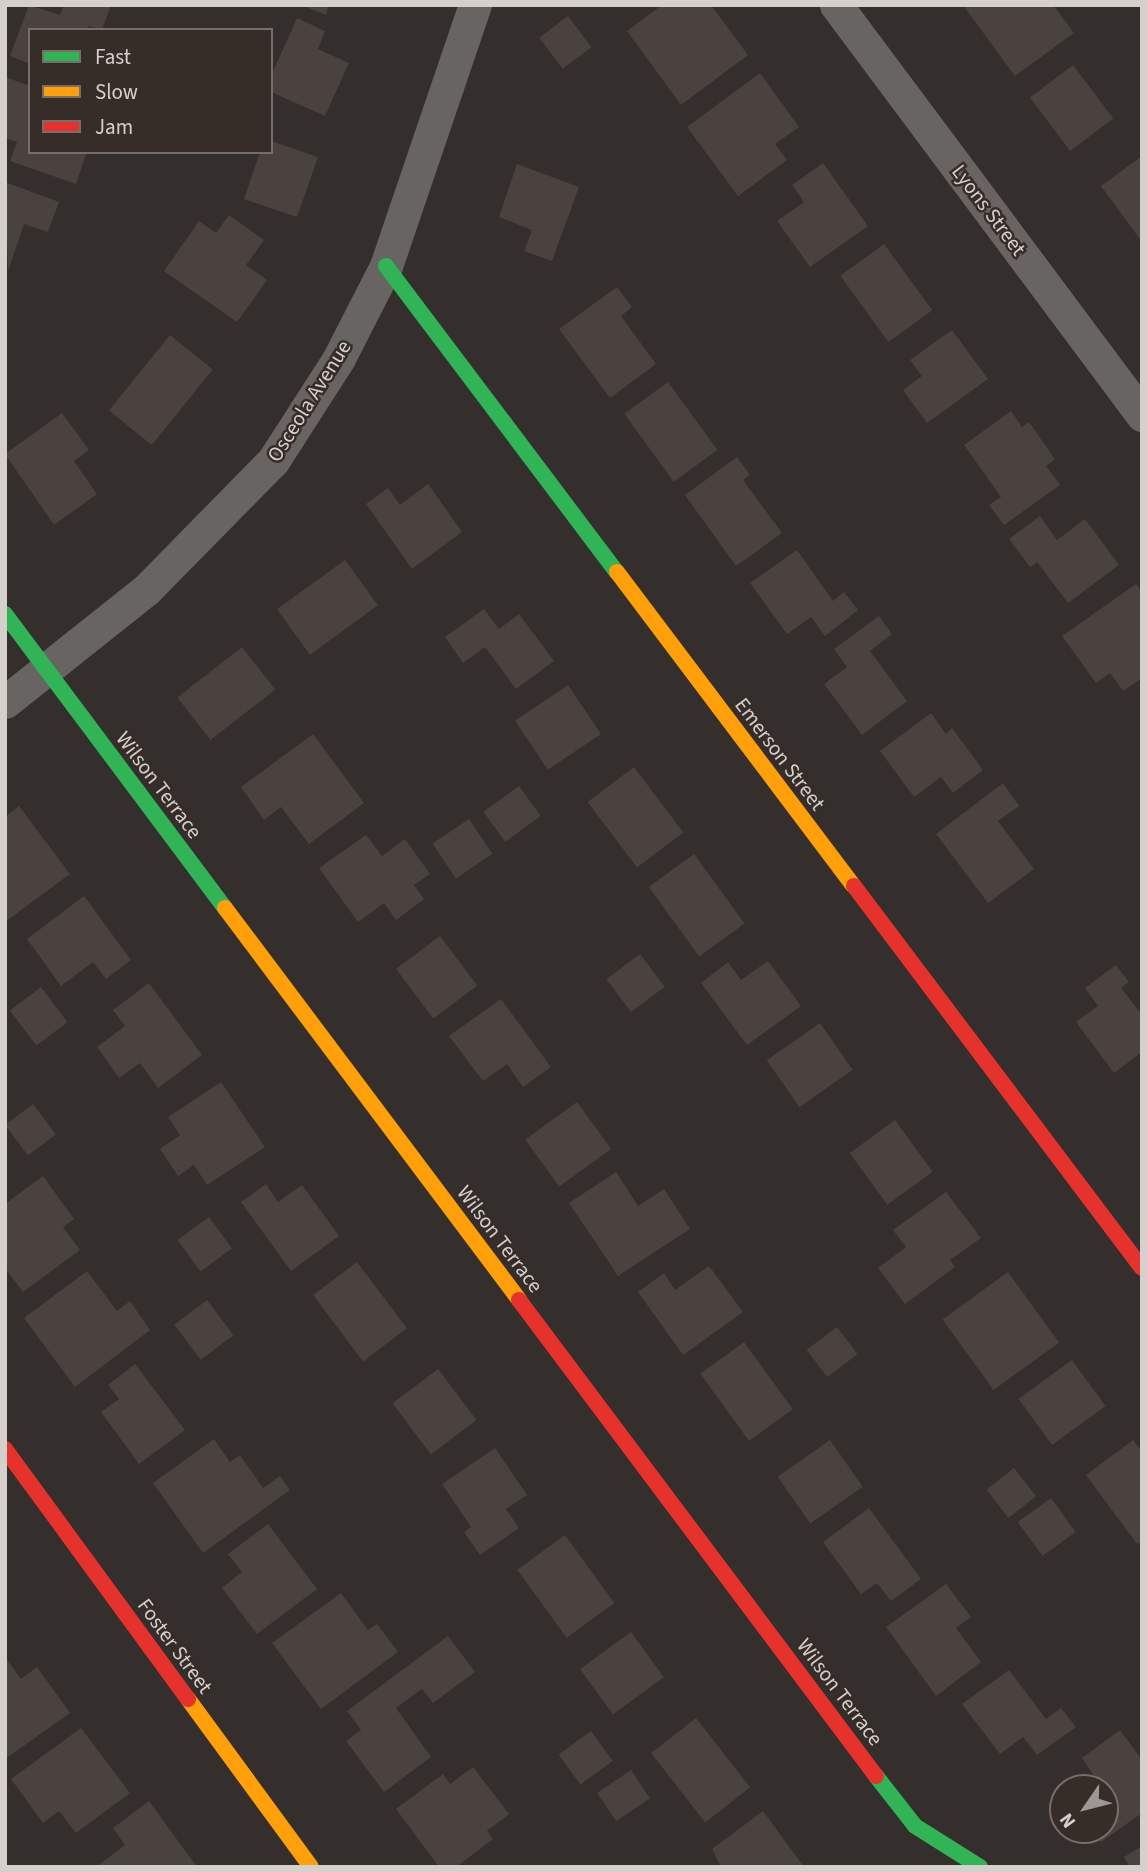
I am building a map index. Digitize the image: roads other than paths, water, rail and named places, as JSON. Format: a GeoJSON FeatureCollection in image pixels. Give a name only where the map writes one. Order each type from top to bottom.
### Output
{"type":"FeatureCollection","features":[{"type":"Feature","properties":{"kind":"street","name":"Osceola Avenue"},"geometry":{"type":"LineString","coordinates":[[5,702],[48,671],[147,589],[273,461],[339,358],[386,265],[475,5]]}},
{"type":"Feature","properties":{"kind":"street","name":"Lyons Street"},"geometry":{"type":"LineString","coordinates":[[836,5],[1142,415]]}},
{"type":"Feature","properties":{"kind":"street","name":"Emerson Street"},"geometry":{"type":"LineString","coordinates":[[386,265],[1142,1268]]}},
{"type":"Feature","properties":{"kind":"street","name":"Wilson Terrace"},"geometry":{"type":"LineString","coordinates":[[5,614],[890,1795],[915,1826],[980,1867]]}},
{"type":"Feature","properties":{"kind":"street","name":"Foster Street"},"geometry":{"type":"LineString","coordinates":[[5,1450],[311,1867]]}}]}
